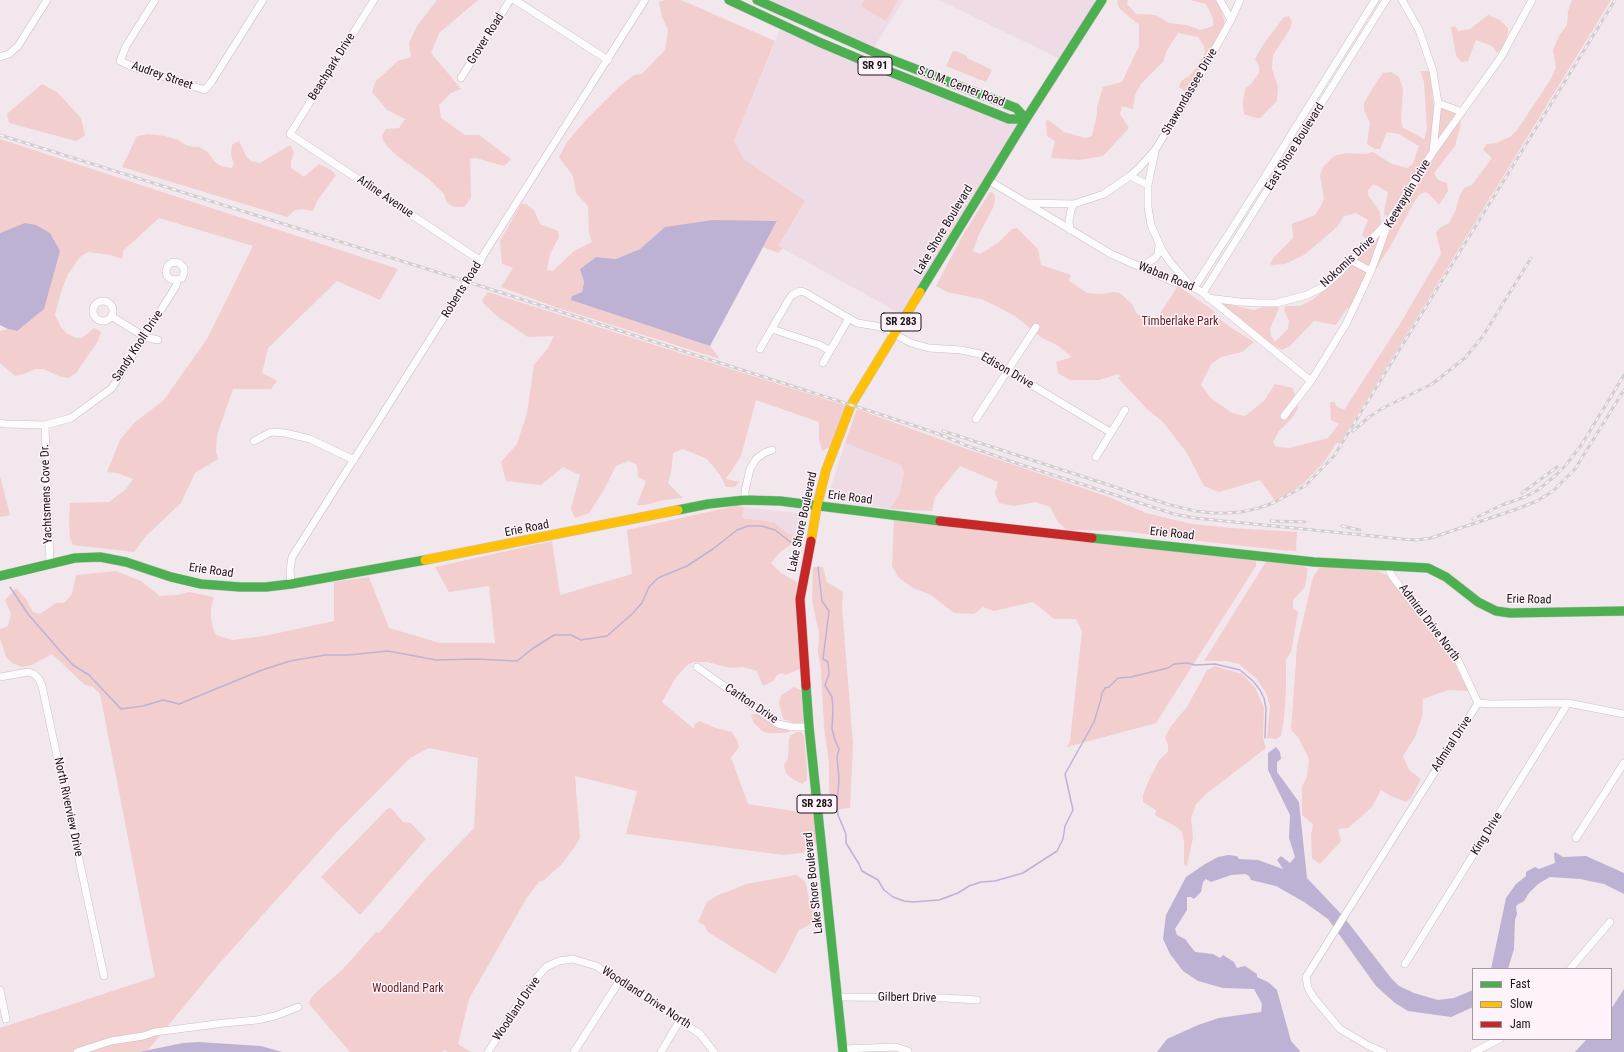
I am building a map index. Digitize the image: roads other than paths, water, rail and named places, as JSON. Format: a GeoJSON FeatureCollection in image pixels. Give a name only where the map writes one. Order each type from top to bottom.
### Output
{"type":"FeatureCollection","features":[{"type":"Feature","properties":{"kind":"main road","name":"S.O.M. Center Road"},"geometry":{"type":"LineString","coordinates":[[729,0],[819,42],[890,72],[1009,119],[1026,119]]}},
{"type":"Feature","properties":{"kind":"main road","name":"S.O.M. Center Road"},"geometry":{"type":"LineString","coordinates":[[757,0],[887,58],[1016,108],[1026,119]]}},
{"type":"Feature","properties":{"kind":"main road","name":"Lake Shore Boulevard"},"geometry":{"type":"LineString","coordinates":[[842,1050],[810,727],[800,599],[816,506],[826,470],[851,405],[988,180],[1102,0]]}},
{"type":"Feature","properties":{"kind":"main road","name":"Erie Road"},"geometry":{"type":"LineString","coordinates":[[0,576],[75,558],[100,557],[126,562],[171,577],[201,584],[240,588],[290,584],[477,551],[708,504],[745,500],[780,502],[996,528],[1304,561],[1388,567],[1428,568],[1446,577],[1478,602],[1496,611],[1526,613],[1624,610]]}},
{"type":"Feature","properties":{"kind":"street"},"geometry":{"type":"LineString","coordinates":[[0,57],[8,54],[18,46],[47,0]]}},
{"type":"Feature","properties":{"kind":"street","name":"Audrey Street"},"geometry":{"type":"LineString","coordinates":[[155,0],[126,46],[120,61],[133,67],[205,90],[263,0]]}},
{"type":"Feature","properties":{"kind":"street","name":"Beachpark Drive"},"geometry":{"type":"LineString","coordinates":[[290,134],[374,0]]}},
{"type":"Feature","properties":{"kind":"street","name":"Grover Road"},"geometry":{"type":"LineString","coordinates":[[461,78],[510,0]]}},
{"type":"Feature","properties":{"kind":"street"},"geometry":{"type":"LineString","coordinates":[[515,0],[608,60]]}},
{"type":"Feature","properties":{"kind":"street","name":"Roberts Road"},"geometry":{"type":"LineString","coordinates":[[290,584],[292,557],[645,0]]}},
{"type":"Feature","properties":{"kind":"street"},"geometry":{"type":"LineString","coordinates":[[1220,0],[1231,20]]}},
{"type":"Feature","properties":{"kind":"street","name":"Shawondassee Drive"},"geometry":{"type":"LineString","coordinates":[[1027,203],[1074,204],[1104,194],[1130,176],[1155,150],[1187,100],[1231,20],[1240,0]]}},
{"type":"Feature","properties":{"kind":"street","name":"East Shore Boulevard"},"geometry":{"type":"LineString","coordinates":[[1192,286],[1256,191],[1375,0]]}},
{"type":"Feature","properties":{"kind":"street","name":"East Shore Boulevard"},"geometry":{"type":"LineString","coordinates":[[1205,295],[1264,196],[1386,0]]}},
{"type":"Feature","properties":{"kind":"street"},"geometry":{"type":"LineString","coordinates":[[1402,0],[1419,30],[1433,71],[1438,103],[1433,152]]}},
{"type":"Feature","properties":{"kind":"street","name":"Keewaydin Drive"},"geometry":{"type":"LineString","coordinates":[[1284,416],[1311,381],[1346,324],[1371,271],[1389,221],[1433,152],[1501,57],[1532,0]]}},
{"type":"Feature","properties":{"kind":"street"},"geometry":{"type":"LineString","coordinates":[[1438,103],[1462,112]]}},
{"type":"Feature","properties":{"kind":"street","name":"Arline Avenue"},"geometry":{"type":"LineString","coordinates":[[290,134],[481,260]]}},
{"type":"Feature","properties":{"kind":"street"},"geometry":{"type":"LineString","coordinates":[[1155,150],[1148,185],[1151,225],[1170,262],[1192,286]]}},
{"type":"Feature","properties":{"kind":"street"},"geometry":{"type":"LineString","coordinates":[[1130,176],[1148,185]]}},
{"type":"Feature","properties":{"kind":"street","name":"Waban Road"},"geometry":{"type":"LineString","coordinates":[[988,180],[1111,254],[1174,282],[1192,286],[1311,381]]}},
{"type":"Feature","properties":{"kind":"street"},"geometry":{"type":"LineString","coordinates":[[1256,191],[1264,196]]}},
{"type":"Feature","properties":{"kind":"street"},"geometry":{"type":"LineString","coordinates":[[1070,230],[1069,221],[1074,204]]}},
{"type":"Feature","properties":{"kind":"street","name":"Nokomis Drive"},"geometry":{"type":"LineString","coordinates":[[1205,295],[1240,302],[1277,303],[1307,295],[1323,287],[1352,261],[1389,221]]}},
{"type":"Feature","properties":{"kind":"street"},"geometry":{"type":"LineString","coordinates":[[1138,266],[1144,265],[1155,258],[1158,254],[1160,245]]}},
{"type":"Feature","properties":{"kind":"street"},"geometry":{"type":"LineString","coordinates":[[1352,261],[1371,271]]}},
{"type":"Feature","properties":{"kind":"street","name":"Sandy Knoll Drive"},"geometry":{"type":"LineString","coordinates":[[0,422],[5,424],[45,425],[70,418],[112,388],[176,286],[177,280]]}},
{"type":"Feature","properties":{"kind":"street","name":"Edison Drive"},"geometry":{"type":"LineString","coordinates":[[772,329],[789,299],[792,295],[800,291],[812,296],[849,318],[858,322],[876,326],[911,343],[929,348],[961,350],[980,354],[1110,432]]}},
{"type":"Feature","properties":{"kind":"street"},"geometry":{"type":"LineString","coordinates":[[111,316],[145,337],[158,340]]}},
{"type":"Feature","properties":{"kind":"street"},"geometry":{"type":"LineString","coordinates":[[823,363],[849,318]]}},
{"type":"Feature","properties":{"kind":"street"},"geometry":{"type":"LineString","coordinates":[[976,420],[1036,327]]}},
{"type":"Feature","properties":{"kind":"street"},"geometry":{"type":"LineString","coordinates":[[760,349],[772,329],[820,345],[830,350]]}},
{"type":"Feature","properties":{"kind":"street"},"geometry":{"type":"LineString","coordinates":[[1096,457],[1124,410]]}},
{"type":"Feature","properties":{"kind":"street","name":"Yachtsmens Cove Dr."},"geometry":{"type":"LineString","coordinates":[[45,425],[50,563]]}},
{"type":"Feature","properties":{"kind":"street"},"geometry":{"type":"LineString","coordinates":[[254,441],[271,432],[284,432],[310,439],[354,460]]}},
{"type":"Feature","properties":{"kind":"street"},"geometry":{"type":"LineString","coordinates":[[745,500],[745,491],[750,469],[756,459],[764,453],[772,450]]}},
{"type":"Feature","properties":{"kind":"street","name":"Admiral Drive North"},"geometry":{"type":"LineString","coordinates":[[1388,567],[1392,576],[1458,660],[1478,703]]}},
{"type":"Feature","properties":{"kind":"street","name":"Carlton Drive"},"geometry":{"type":"LineString","coordinates":[[697,667],[778,724],[792,727],[810,727]]}},
{"type":"Feature","properties":{"kind":"street","name":"North Riverview Drive"},"geometry":{"type":"LineString","coordinates":[[0,677],[28,672],[34,674],[39,679],[42,686],[104,976]]}},
{"type":"Feature","properties":{"kind":"street","name":"Admiral Drive"},"geometry":{"type":"LineString","coordinates":[[1383,1052],[1369,1046],[1340,1029],[1314,998],[1308,988],[1306,977],[1478,703],[1568,703],[1624,714]]}},
{"type":"Feature","properties":{"kind":"street","name":"King Drive"},"geometry":{"type":"LineString","coordinates":[[1405,964],[1568,703]]}},
{"type":"Feature","properties":{"kind":"street"},"geometry":{"type":"LineString","coordinates":[[1576,838],[1624,763]]}},
{"type":"Feature","properties":{"kind":"street"},"geometry":{"type":"LineString","coordinates":[[1571,968],[1610,922]]}},
{"type":"Feature","properties":{"kind":"street","name":"Woodland Drive North"},"geometry":{"type":"LineString","coordinates":[[546,967],[558,961],[573,959],[596,966],[620,980],[700,1034],[714,1052]]}},
{"type":"Feature","properties":{"kind":"street","name":"Woodland Drive"},"geometry":{"type":"LineString","coordinates":[[488,1052],[528,988],[546,967]]}},
{"type":"Feature","properties":{"kind":"street"},"geometry":{"type":"LineString","coordinates":[[574,1052],[620,980]]}},
{"type":"Feature","properties":{"kind":"street"},"geometry":{"type":"LineString","coordinates":[[0,990],[6,1019]]}},
{"type":"Feature","properties":{"kind":"street","name":"Gilbert Drive"},"geometry":{"type":"LineString","coordinates":[[837,997],[945,998],[976,1000]]}},
{"type":"Feature","properties":{"kind":"street"},"geometry":{"type":"LineString","coordinates":[[77,1052],[111,1041],[143,1036],[155,1032],[263,1019],[298,1007]]}},
{"type":"Feature","properties":{"kind":"street"},"geometry":{"type":"LineString","coordinates":[[661,1052],[680,1020]]}},
{"type":"Feature","properties":{"kind":"street"},"geometry":{"type":"LineString","coordinates":[[1474,1052],[1498,1040]]}},
{"type":"Feature","properties":{"kind":"street"},"geometry":{"type":"LineString","coordinates":[[842,1050],[896,1047],[908,1052]]}},
{"type":"Feature","properties":{"kind":"waterway"},"geometry":{"type":"LineString","coordinates":[[10,587],[28,614],[61,652],[73,665],[89,675],[121,709],[143,706],[163,700],[179,704],[262,670],[290,661],[325,655],[348,655],[388,651],[436,660],[475,659],[517,661],[554,635],[571,635],[581,640],[607,636],[642,603],[649,587],[658,578],[687,566],[713,549],[737,530],[748,526],[762,526],[775,530],[793,544]]}},
{"type":"Feature","properties":{"kind":"waterway"},"geometry":{"type":"LineString","coordinates":[[818,567],[822,601],[829,611],[823,659],[828,662],[829,674],[825,685],[832,697],[832,729],[839,749],[837,757],[839,779],[837,806],[838,815],[846,834],[846,843],[862,871],[878,880],[884,890],[893,897],[904,901],[913,902],[939,900],[981,882],[995,881],[1023,873],[1057,851],[1063,839],[1065,826],[1073,810],[1065,774],[1094,722],[1102,693],[1105,688],[1109,687],[1118,678],[1131,677],[1168,668],[1174,664],[1188,663],[1195,665],[1215,664],[1240,670],[1253,681],[1264,698],[1266,708],[1265,738]]}},
{"type":"Feature","properties":{"kind":"railway"},"geometry":{"type":"LineString","coordinates":[[943,431],[1167,504],[1195,511],[1227,513],[1259,508],[1273,503],[1305,486],[1334,456],[1615,0]]}},
{"type":"Feature","properties":{"kind":"railway"},"geometry":{"type":"LineString","coordinates":[[0,135],[440,273],[870,411],[939,434],[1013,462],[1174,514],[1195,518],[1402,539],[1416,540],[1431,538],[1517,509],[1537,501],[1553,491],[1575,469],[1624,390]]}},
{"type":"Feature","properties":{"kind":"railway"},"geometry":{"type":"LineString","coordinates":[[1353,431],[1369,417],[1383,408],[1432,384],[1465,358],[1483,336],[1531,258]]}},
{"type":"Feature","properties":{"kind":"railway"},"geometry":{"type":"LineString","coordinates":[[1473,519],[1502,505],[1525,497],[1538,490],[1556,475],[1566,465],[1582,444],[1624,375]]}},
{"type":"Feature","properties":{"kind":"railway"},"geometry":{"type":"LineString","coordinates":[[1522,493],[1557,467]]}},
{"type":"Feature","properties":{"kind":"railway"},"geometry":{"type":"LineString","coordinates":[[1271,521],[1305,522]]}},
{"type":"Feature","properties":{"kind":"railway"},"geometry":{"type":"LineString","coordinates":[[1342,526],[1360,530]]}},
{"type":"Feature","properties":{"kind":"park label","name":"Timberlake Park"},"geometry":{"type":"Point","coordinates":[1180,322]}},
{"type":"Feature","properties":{"kind":"park label","name":"Woodland Park"},"geometry":{"type":"Point","coordinates":[408,989]}}]}
